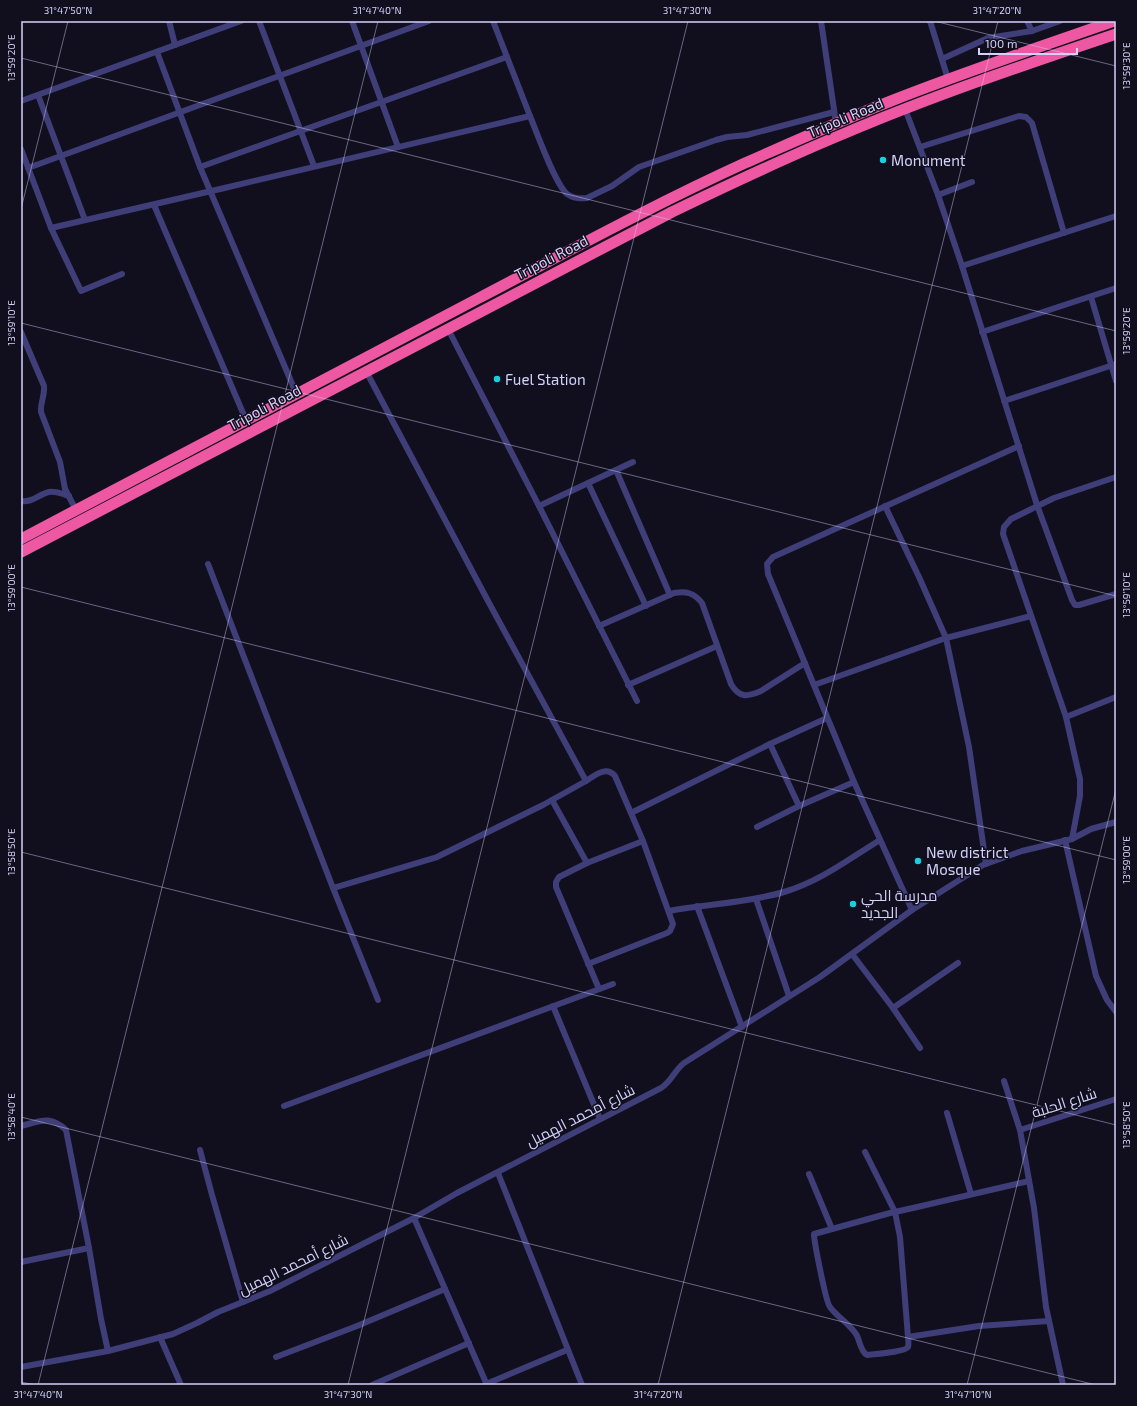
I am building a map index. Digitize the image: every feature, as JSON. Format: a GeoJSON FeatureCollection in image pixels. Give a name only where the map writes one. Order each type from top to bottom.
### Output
{"type":"FeatureCollection","features":[{"type":"Feature","properties":{"kind":"highway"},"geometry":{"type":"LineString","coordinates":[[21,539],[296,393],[667,200],[743,164],[836,123],[948,79],[1114,21]]}},
{"type":"Feature","properties":{"kind":"highway","name":"Tripoli Road"},"geometry":{"type":"LineString","coordinates":[[21,552],[672,212],[769,166],[905,109],[1116,34]]}},
{"type":"Feature","properties":{"kind":"street"},"geometry":{"type":"LineString","coordinates":[[169,21],[175,45]]}},
{"type":"Feature","properties":{"kind":"street"},"geometry":{"type":"LineString","coordinates":[[21,101],[240,21]]}},
{"type":"Feature","properties":{"kind":"street"},"geometry":{"type":"LineString","coordinates":[[259,21],[314,166]]}},
{"type":"Feature","properties":{"kind":"street"},"geometry":{"type":"LineString","coordinates":[[352,21],[398,147]]}},
{"type":"Feature","properties":{"kind":"street"},"geometry":{"type":"LineString","coordinates":[[28,168],[429,21]]}},
{"type":"Feature","properties":{"kind":"street"},"geometry":{"type":"LineString","coordinates":[[493,21],[552,169],[563,190],[570,196],[583,199],[587,198],[612,186],[639,168],[723,138],[747,135],[834,112]]}},
{"type":"Feature","properties":{"kind":"street"},"geometry":{"type":"LineString","coordinates":[[821,21],[836,123]]}},
{"type":"Feature","properties":{"kind":"street"},"geometry":{"type":"LineString","coordinates":[[930,21],[948,79]]}},
{"type":"Feature","properties":{"kind":"street"},"geometry":{"type":"LineString","coordinates":[[1027,21],[1032,31]]}},
{"type":"Feature","properties":{"kind":"street"},"geometry":{"type":"LineString","coordinates":[[942,59],[988,38],[1032,31],[1060,21]]}},
{"type":"Feature","properties":{"kind":"street"},"geometry":{"type":"LineString","coordinates":[[157,52],[200,167],[296,393]]}},
{"type":"Feature","properties":{"kind":"street"},"geometry":{"type":"LineString","coordinates":[[200,167],[507,57]]}},
{"type":"Feature","properties":{"kind":"street"},"geometry":{"type":"LineString","coordinates":[[38,95],[85,220]]}},
{"type":"Feature","properties":{"kind":"street"},"geometry":{"type":"LineString","coordinates":[[905,109],[938,195],[962,266],[1037,506],[1074,604],[1079,605],[1116,594]]}},
{"type":"Feature","properties":{"kind":"street"},"geometry":{"type":"LineString","coordinates":[[51,228],[530,116]]}},
{"type":"Feature","properties":{"kind":"street"},"geometry":{"type":"LineString","coordinates":[[920,147],[1019,116],[1026,117],[1032,123],[1064,233]]}},
{"type":"Feature","properties":{"kind":"street"},"geometry":{"type":"LineString","coordinates":[[21,149],[51,228],[81,290],[122,274]]}},
{"type":"Feature","properties":{"kind":"street"},"geometry":{"type":"LineString","coordinates":[[938,195],[972,182]]}},
{"type":"Feature","properties":{"kind":"street"},"geometry":{"type":"LineString","coordinates":[[154,205],[246,420]]}},
{"type":"Feature","properties":{"kind":"street"},"geometry":{"type":"LineString","coordinates":[[962,266],[1116,216]]}},
{"type":"Feature","properties":{"kind":"street"},"geometry":{"type":"LineString","coordinates":[[982,332],[1116,288]]}},
{"type":"Feature","properties":{"kind":"street"},"geometry":{"type":"LineString","coordinates":[[1091,297],[1114,364],[1116,381]]}},
{"type":"Feature","properties":{"kind":"street"},"geometry":{"type":"LineString","coordinates":[[448,329],[539,506],[636,701]]}},
{"type":"Feature","properties":{"kind":"street"},"geometry":{"type":"LineString","coordinates":[[21,332],[44,386],[41,412],[60,462],[64,483],[76,510]]}},
{"type":"Feature","properties":{"kind":"street"},"geometry":{"type":"LineString","coordinates":[[1004,401],[1114,364]]}},
{"type":"Feature","properties":{"kind":"street"},"geometry":{"type":"LineString","coordinates":[[366,371],[586,781]]}},
{"type":"Feature","properties":{"kind":"street"},"geometry":{"type":"LineString","coordinates":[[912,910],[854,782],[827,718],[768,574],[767,564],[773,557],[1019,446]]}},
{"type":"Feature","properties":{"kind":"street"},"geometry":{"type":"LineString","coordinates":[[539,506],[633,462]]}},
{"type":"Feature","properties":{"kind":"street"},"geometry":{"type":"LineString","coordinates":[[616,470],[670,595]]}},
{"type":"Feature","properties":{"kind":"street"},"geometry":{"type":"LineString","coordinates":[[1072,839],[1080,796],[1080,779],[1066,717],[1003,534],[1004,527],[1011,519],[1062,495],[1116,477]]}},
{"type":"Feature","properties":{"kind":"street"},"geometry":{"type":"LineString","coordinates":[[588,483],[646,606]]}},
{"type":"Feature","properties":{"kind":"street"},"geometry":{"type":"LineString","coordinates":[[21,501],[30,500],[50,492],[69,496]]}},
{"type":"Feature","properties":{"kind":"street"},"geometry":{"type":"LineString","coordinates":[[885,506],[919,576],[946,638],[969,747],[986,864]]}},
{"type":"Feature","properties":{"kind":"street"},"geometry":{"type":"LineString","coordinates":[[208,564],[333,888],[378,1000]]}},
{"type":"Feature","properties":{"kind":"street"},"geometry":{"type":"LineString","coordinates":[[599,626],[670,595],[683,592],[691,593],[702,603],[735,691],[746,696],[761,692],[805,663]]}},
{"type":"Feature","properties":{"kind":"street"},"geometry":{"type":"LineString","coordinates":[[814,685],[946,638],[1031,616]]}},
{"type":"Feature","properties":{"kind":"street"},"geometry":{"type":"LineString","coordinates":[[628,685],[718,646]]}},
{"type":"Feature","properties":{"kind":"street"},"geometry":{"type":"LineString","coordinates":[[1066,717],[1116,697]]}},
{"type":"Feature","properties":{"kind":"street"},"geometry":{"type":"LineString","coordinates":[[631,813],[770,744],[827,718]]}},
{"type":"Feature","properties":{"kind":"street"},"geometry":{"type":"LineString","coordinates":[[770,744],[799,806]]}},
{"type":"Feature","properties":{"kind":"street"},"geometry":{"type":"LineString","coordinates":[[333,888],[437,857],[552,800],[603,771],[607,771],[613,773],[631,813],[670,911],[673,924],[670,931],[667,933],[588,964]]}},
{"type":"Feature","properties":{"kind":"street"},"geometry":{"type":"LineString","coordinates":[[757,827],[799,806],[854,782]]}},
{"type":"Feature","properties":{"kind":"street"},"geometry":{"type":"LineString","coordinates":[[552,800],[587,863]]}},
{"type":"Feature","properties":{"kind":"street","name":"شارع أمحمد الهميل"},"geometry":{"type":"LineString","coordinates":[[21,1367],[108,1351],[172,1334],[218,1312],[270,1291],[414,1218],[457,1193],[661,1088],[667,1084],[679,1067],[684,1063],[820,977],[912,910],[973,870],[1022,852],[1072,839],[1091,830],[1116,822]]}},
{"type":"Feature","properties":{"kind":"street"},"geometry":{"type":"LineString","coordinates":[[670,911],[697,906],[756,899],[784,892],[814,881],[880,840]]}},
{"type":"Feature","properties":{"kind":"street"},"geometry":{"type":"LineString","coordinates":[[1065,840],[1096,976],[1107,1000],[1116,1012]]}},
{"type":"Feature","properties":{"kind":"street"},"geometry":{"type":"LineString","coordinates":[[599,989],[556,885],[559,877],[587,863],[643,841]]}},
{"type":"Feature","properties":{"kind":"street"},"geometry":{"type":"LineString","coordinates":[[756,899],[789,996]]}},
{"type":"Feature","properties":{"kind":"street"},"geometry":{"type":"LineString","coordinates":[[697,906],[742,1027]]}},
{"type":"Feature","properties":{"kind":"street"},"geometry":{"type":"LineString","coordinates":[[852,954],[893,1008],[920,1048]]}},
{"type":"Feature","properties":{"kind":"street"},"geometry":{"type":"LineString","coordinates":[[893,1008],[958,963]]}},
{"type":"Feature","properties":{"kind":"street"},"geometry":{"type":"LineString","coordinates":[[284,1106],[613,984]]}},
{"type":"Feature","properties":{"kind":"street"},"geometry":{"type":"LineString","coordinates":[[552,1006],[600,1119]]}},
{"type":"Feature","properties":{"kind":"street"},"geometry":{"type":"LineString","coordinates":[[1004,1081],[1020,1130],[1034,1208],[1049,1321],[1063,1385]]}},
{"type":"Feature","properties":{"kind":"street","name":"شارع الحلبة"},"geometry":{"type":"LineString","coordinates":[[1020,1130],[1116,1099]]}},
{"type":"Feature","properties":{"kind":"street"},"geometry":{"type":"LineString","coordinates":[[947,1113],[971,1194]]}},
{"type":"Feature","properties":{"kind":"street"},"geometry":{"type":"LineString","coordinates":[[21,1126],[52,1120],[59,1123],[66,1130],[90,1248],[101,1318],[108,1351]]}},
{"type":"Feature","properties":{"kind":"street"},"geometry":{"type":"LineString","coordinates":[[200,1150],[243,1302]]}},
{"type":"Feature","properties":{"kind":"street"},"geometry":{"type":"LineString","coordinates":[[865,1152],[895,1212],[900,1236],[908,1337],[908,1346],[906,1348],[898,1351],[867,1355],[864,1353],[853,1330],[828,1306],[814,1235],[816,1233],[895,1212],[1029,1181]]}},
{"type":"Feature","properties":{"kind":"street"},"geometry":{"type":"LineString","coordinates":[[498,1173],[582,1385]]}},
{"type":"Feature","properties":{"kind":"street"},"geometry":{"type":"LineString","coordinates":[[809,1174],[832,1229]]}},
{"type":"Feature","properties":{"kind":"street"},"geometry":{"type":"LineString","coordinates":[[414,1218],[487,1384],[567,1350]]}},
{"type":"Feature","properties":{"kind":"street"},"geometry":{"type":"LineString","coordinates":[[21,1262],[90,1248]]}},
{"type":"Feature","properties":{"kind":"street"},"geometry":{"type":"LineString","coordinates":[[276,1357],[357,1326],[445,1289]]}},
{"type":"Feature","properties":{"kind":"street"},"geometry":{"type":"LineString","coordinates":[[908,1337],[979,1326],[1049,1321]]}},
{"type":"Feature","properties":{"kind":"street"},"geometry":{"type":"LineString","coordinates":[[160,1337],[181,1385]]}},
{"type":"Feature","properties":{"kind":"street"},"geometry":{"type":"LineString","coordinates":[[372,1385],[469,1343]]}},
{"type":"Feature","properties":{"kind":"place","name":"Monument"},"geometry":{"type":"Point","coordinates":[883,160]}},
{"type":"Feature","properties":{"kind":"place","name":"Fuel Station"},"geometry":{"type":"Point","coordinates":[497,379]}},
{"type":"Feature","properties":{"kind":"place","name":"New district Mosque"},"geometry":{"type":"Point","coordinates":[918,861]}},
{"type":"Feature","properties":{"kind":"place","name":"مدرسة الحي الجديد"},"geometry":{"type":"Point","coordinates":[853,904]}}]}
